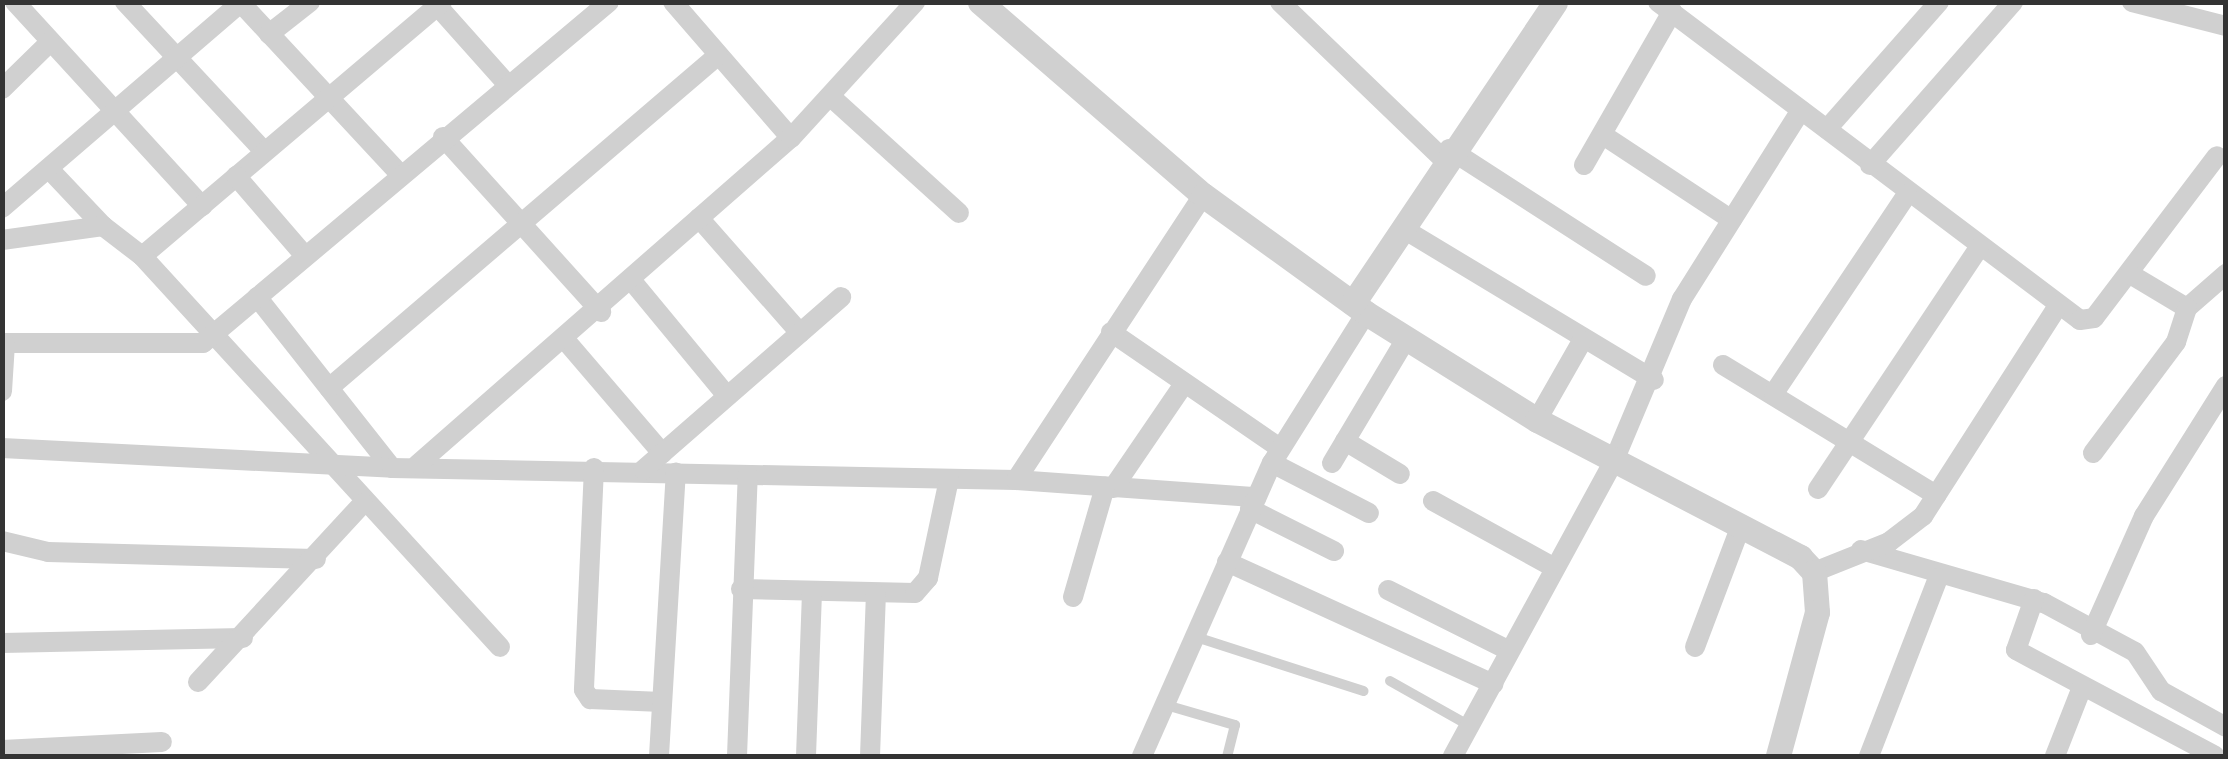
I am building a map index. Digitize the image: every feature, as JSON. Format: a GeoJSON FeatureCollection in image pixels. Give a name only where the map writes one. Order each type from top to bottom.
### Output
{"type":"FeatureCollection","features":[{"type":"Feature","properties":{"kind":"street"},"geometry":{"type":"LineString","coordinates":[[15,2],[202,206]]}},
{"type":"Feature","properties":{"kind":"street"},"geometry":{"type":"LineString","coordinates":[[125,2],[264,152]]}},
{"type":"Feature","properties":{"kind":"street"},"geometry":{"type":"LineString","coordinates":[[269,34],[310,2]]}},
{"type":"Feature","properties":{"kind":"street"},"geometry":{"type":"LineString","coordinates":[[2,391],[4,343],[204,343],[443,137],[609,2]]}},
{"type":"Feature","properties":{"kind":"street"},"geometry":{"type":"LineString","coordinates":[[673,2],[791,138]]}},
{"type":"Feature","properties":{"kind":"street"},"geometry":{"type":"LineString","coordinates":[[417,465],[601,312],[699,218],[791,138],[915,2]]}},
{"type":"Feature","properties":{"kind":"street"},"geometry":{"type":"LineString","coordinates":[[980,2],[1204,195],[1360,308],[1537,420],[1814,572]]}},
{"type":"Feature","properties":{"kind":"street"},"geometry":{"type":"LineString","coordinates":[[1280,2],[1446,154],[1646,276]]}},
{"type":"Feature","properties":{"kind":"street"},"geometry":{"type":"LineString","coordinates":[[1142,756],[1276,456],[1446,154],[1555,2]]}},
{"type":"Feature","properties":{"kind":"street"},"geometry":{"type":"LineString","coordinates":[[1826,129],[1939,2]]}},
{"type":"Feature","properties":{"kind":"street"},"geometry":{"type":"LineString","coordinates":[[2132,2],[2206,11],[2226,26]]}},
{"type":"Feature","properties":{"kind":"street"},"geometry":{"type":"LineString","coordinates":[[2,208],[178,61],[240,3],[400,174]]}},
{"type":"Feature","properties":{"kind":"street"},"geometry":{"type":"LineString","coordinates":[[142,256],[438,4],[508,84]]}},
{"type":"Feature","properties":{"kind":"street"},"geometry":{"type":"LineString","coordinates":[[1870,165],[2009,4]]}},
{"type":"Feature","properties":{"kind":"street"},"geometry":{"type":"LineString","coordinates":[[1584,165],[1603,136],[1665,8],[2058,306],[2088,321],[2130,274],[2218,156]]}},
{"type":"Feature","properties":{"kind":"street"},"geometry":{"type":"LineString","coordinates":[[2,89],[50,44]]}},
{"type":"Feature","properties":{"kind":"street"},"geometry":{"type":"LineString","coordinates":[[329,388],[717,56]]}},
{"type":"Feature","properties":{"kind":"street"},"geometry":{"type":"LineString","coordinates":[[830,96],[959,213]]}},
{"type":"Feature","properties":{"kind":"street"},"geometry":{"type":"LineString","coordinates":[[1459,755],[1470,726],[1654,380],[1682,299],[1801,110]]}},
{"type":"Feature","properties":{"kind":"street"},"geometry":{"type":"LineString","coordinates":[[1603,136],[1732,220]]}},
{"type":"Feature","properties":{"kind":"street"},"geometry":{"type":"LineString","coordinates":[[443,137],[601,312]]}},
{"type":"Feature","properties":{"kind":"street"},"geometry":{"type":"LineString","coordinates":[[50,170],[103,226],[142,256],[327,466],[500,647]]}},
{"type":"Feature","properties":{"kind":"street"},"geometry":{"type":"LineString","coordinates":[[236,176],[305,256]]}},
{"type":"Feature","properties":{"kind":"street"},"geometry":{"type":"LineString","coordinates":[[1774,393],[1907,194]]}},
{"type":"Feature","properties":{"kind":"street"},"geometry":{"type":"LineString","coordinates":[[1016,480],[1204,195]]}},
{"type":"Feature","properties":{"kind":"street"},"geometry":{"type":"LineString","coordinates":[[699,218],[800,333]]}},
{"type":"Feature","properties":{"kind":"street"},"geometry":{"type":"LineString","coordinates":[[2,240],[103,226]]}},
{"type":"Feature","properties":{"kind":"street"},"geometry":{"type":"LineString","coordinates":[[1402,228],[1582,341],[1654,380]]}},
{"type":"Feature","properties":{"kind":"street"},"geometry":{"type":"LineString","coordinates":[[1818,489],[1848,438],[1980,248]]}},
{"type":"Feature","properties":{"kind":"street"},"geometry":{"type":"LineString","coordinates":[[2130,274],[2186,308]]}},
{"type":"Feature","properties":{"kind":"street"},"geometry":{"type":"LineString","coordinates":[[2092,452],[2176,342],[2186,308],[2226,274]]}},
{"type":"Feature","properties":{"kind":"street"},"geometry":{"type":"LineString","coordinates":[[632,281],[728,396]]}},
{"type":"Feature","properties":{"kind":"street"},"geometry":{"type":"LineString","coordinates":[[257,297],[392,468]]}},
{"type":"Feature","properties":{"kind":"street"},"geometry":{"type":"LineString","coordinates":[[643,470],[841,297]]}},
{"type":"Feature","properties":{"kind":"street"},"geometry":{"type":"LineString","coordinates":[[1814,572],[1908,531],[1936,496],[2058,306]]}},
{"type":"Feature","properties":{"kind":"street"},"geometry":{"type":"LineString","coordinates":[[1111,332],[1276,456],[1368,513]]}},
{"type":"Feature","properties":{"kind":"street"},"geometry":{"type":"LineString","coordinates":[[1332,463],[1406,339]]}},
{"type":"Feature","properties":{"kind":"street"},"geometry":{"type":"LineString","coordinates":[[566,341],[662,453]]}},
{"type":"Feature","properties":{"kind":"street"},"geometry":{"type":"LineString","coordinates":[[1537,420],[1582,341]]}},
{"type":"Feature","properties":{"kind":"street"},"geometry":{"type":"LineString","coordinates":[[1723,365],[1848,438],[1936,496]]}},
{"type":"Feature","properties":{"kind":"street"},"geometry":{"type":"LineString","coordinates":[[1073,597],[1109,487],[1184,384]]}},
{"type":"Feature","properties":{"kind":"street"},"geometry":{"type":"LineString","coordinates":[[2091,635],[2144,516],[2225,387]]}},
{"type":"Feature","properties":{"kind":"street"},"geometry":{"type":"LineString","coordinates":[[1345,441],[1400,474]]}},
{"type":"Feature","properties":{"kind":"street"},"geometry":{"type":"LineString","coordinates":[[2,448],[327,466],[594,468],[1016,480],[1109,487],[1253,503],[1334,551]]}},
{"type":"Feature","properties":{"kind":"street"},"geometry":{"type":"LineString","coordinates":[[594,468],[584,690],[590,699],[662,702]]}},
{"type":"Feature","properties":{"kind":"street"},"geometry":{"type":"LineString","coordinates":[[659,756],[676,473]]}},
{"type":"Feature","properties":{"kind":"street"},"geometry":{"type":"LineString","coordinates":[[738,756],[748,475]]}},
{"type":"Feature","properties":{"kind":"street"},"geometry":{"type":"LineString","coordinates":[[741,589],[876,594],[922,588],[949,479]]}},
{"type":"Feature","properties":{"kind":"street"},"geometry":{"type":"LineString","coordinates":[[1433,501],[1554,567]]}},
{"type":"Feature","properties":{"kind":"street"},"geometry":{"type":"LineString","coordinates":[[198,682],[363,504]]}},
{"type":"Feature","properties":{"kind":"street"},"geometry":{"type":"LineString","coordinates":[[1695,647],[1740,528]]}},
{"type":"Feature","properties":{"kind":"street"},"geometry":{"type":"LineString","coordinates":[[2,540],[48,552],[316,558]]}},
{"type":"Feature","properties":{"kind":"street"},"geometry":{"type":"LineString","coordinates":[[1861,550],[1938,578],[2034,599],[2091,635],[2135,652],[2161,690],[2226,726]]}},
{"type":"Feature","properties":{"kind":"street"},"geometry":{"type":"LineString","coordinates":[[1227,562],[1493,684]]}},
{"type":"Feature","properties":{"kind":"street"},"geometry":{"type":"LineString","coordinates":[[1778,756],[1818,612],[1814,572]]}},
{"type":"Feature","properties":{"kind":"street"},"geometry":{"type":"LineString","coordinates":[[1869,756],[1938,578]]}},
{"type":"Feature","properties":{"kind":"street"},"geometry":{"type":"LineString","coordinates":[[1388,590],[1510,651]]}},
{"type":"Feature","properties":{"kind":"street"},"geometry":{"type":"LineString","coordinates":[[806,756],[812,592]]}},
{"type":"Feature","properties":{"kind":"street"},"geometry":{"type":"LineString","coordinates":[[870,756],[876,594]]}},
{"type":"Feature","properties":{"kind":"street"},"geometry":{"type":"LineString","coordinates":[[2034,599],[2016,650],[2215,756]]}},
{"type":"Feature","properties":{"kind":"street"},"geometry":{"type":"LineString","coordinates":[[2,643],[242,638]]}},
{"type":"Feature","properties":{"kind":"street"},"geometry":{"type":"LineString","coordinates":[[2055,756],[2082,687]]}},
{"type":"Feature","properties":{"kind":"street"},"geometry":{"type":"LineString","coordinates":[[2,750],[162,742]]}},
{"type":"Feature","properties":{"kind":"lane"},"geometry":{"type":"LineString","coordinates":[[1196,637],[1363,691]]}},
{"type":"Feature","properties":{"kind":"lane"},"geometry":{"type":"LineString","coordinates":[[1390,680],[1470,726]]}},
{"type":"Feature","properties":{"kind":"lane"},"geometry":{"type":"LineString","coordinates":[[1166,705],[1235,725],[1226,756]]}}]}
